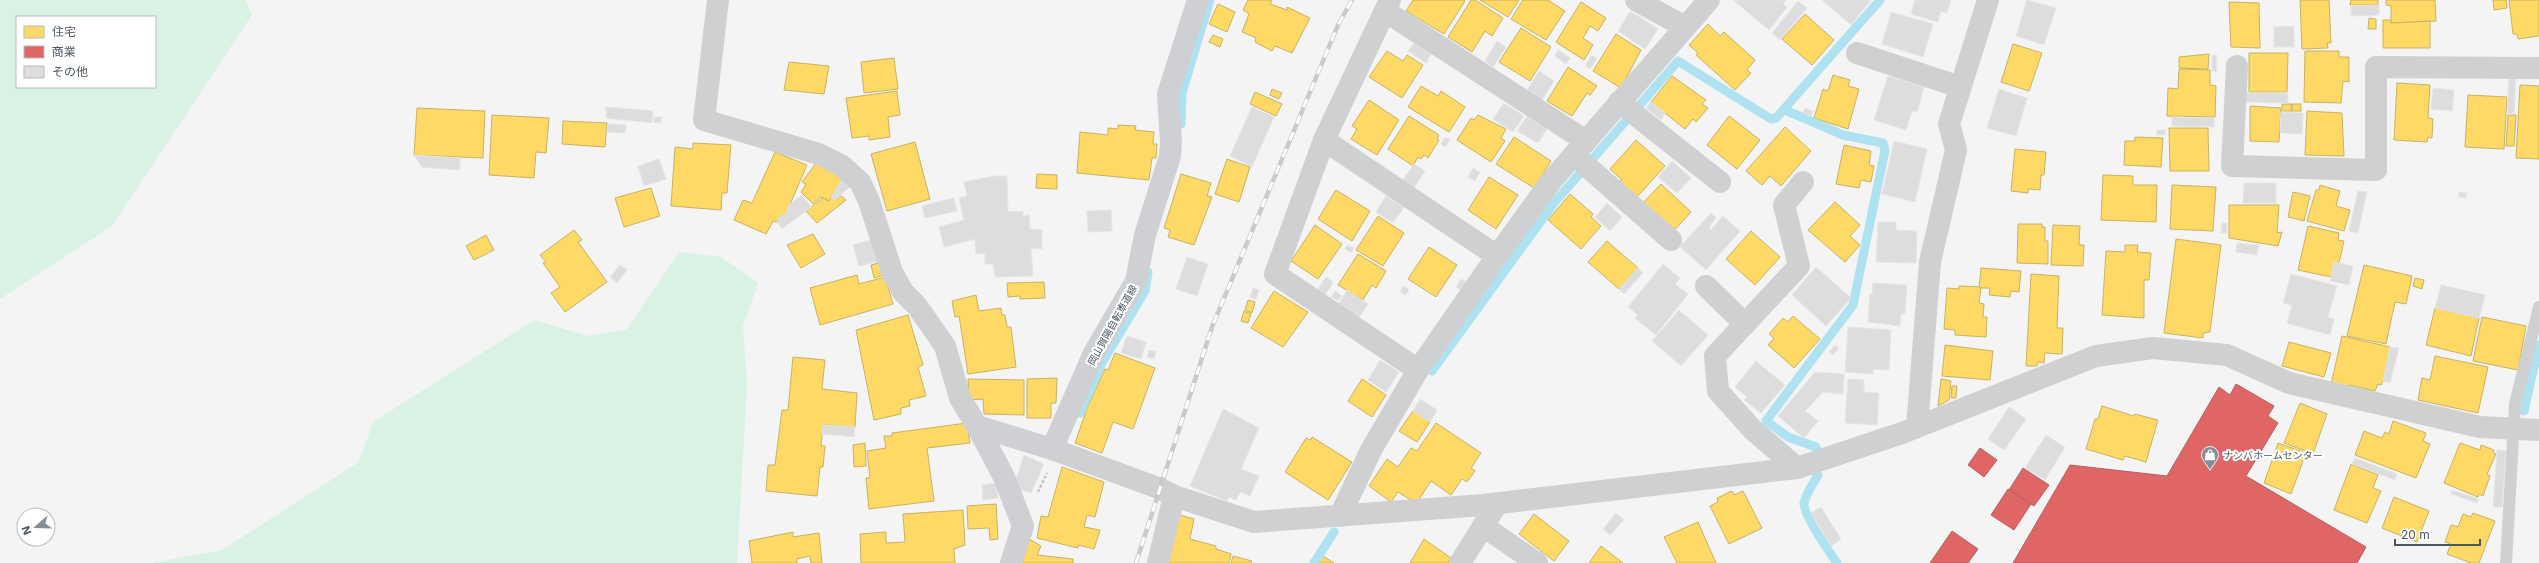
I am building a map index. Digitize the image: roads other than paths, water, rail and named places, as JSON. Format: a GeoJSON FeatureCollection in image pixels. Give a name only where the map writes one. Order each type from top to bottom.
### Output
{"type":"FeatureCollection","features":[{"type":"Feature","properties":{"kind":"main road","name":"岡山賀陽自転車道線"},"geometry":{"type":"LineString","coordinates":[[1052,449],[1094,354],[1136,281],[1145,235],[1170,156],[1171,142],[1168,94],[1198,0]]}},
{"type":"Feature","properties":{"kind":"main road"},"geometry":{"type":"LineString","coordinates":[[977,426],[1052,449]]}},
{"type":"Feature","properties":{"kind":"main road"},"geometry":{"type":"LineString","coordinates":[[977,426],[1004,477],[1023,526],[1011,563]]}},
{"type":"Feature","properties":{"kind":"street"},"geometry":{"type":"LineString","coordinates":[[718,0],[704,120],[819,154],[841,165],[860,182],[869,201],[892,272],[903,292],[917,306],[944,346],[960,398],[977,426]]}},
{"type":"Feature","properties":{"kind":"street"},"geometry":{"type":"LineString","coordinates":[[1636,0],[1685,27]]}},
{"type":"Feature","properties":{"kind":"street"},"geometry":{"type":"LineString","coordinates":[[1340,516],[1371,450],[1418,370],[1497,256],[1552,180],[1583,157],[1629,110],[1685,27],[1709,0]]}},
{"type":"Feature","properties":{"kind":"street"},"geometry":{"type":"LineString","coordinates":[[1917,427],[1930,262],[1956,150],[1949,124],[1988,0]]}},
{"type":"Feature","properties":{"kind":"street"},"geometry":{"type":"LineString","coordinates":[[1418,370],[1275,274],[1324,140],[1388,6],[1583,157],[1671,240]]}},
{"type":"Feature","properties":{"kind":"street"},"geometry":{"type":"LineString","coordinates":[[1857,53],[1960,87]]}},
{"type":"Feature","properties":{"kind":"street"},"geometry":{"type":"LineString","coordinates":[[2237,66],[2232,166],[2376,170],[2376,67],[2539,68]]}},
{"type":"Feature","properties":{"kind":"street"},"geometry":{"type":"LineString","coordinates":[[1629,110],[1720,182]]}},
{"type":"Feature","properties":{"kind":"street"},"geometry":{"type":"LineString","coordinates":[[1324,140],[1497,256]]}},
{"type":"Feature","properties":{"kind":"street"},"geometry":{"type":"LineString","coordinates":[[1797,468],[1753,430],[1718,391],[1716,356],[1799,266],[1784,205],[1803,182]]}},
{"type":"Feature","properties":{"kind":"street"},"geometry":{"type":"LineString","coordinates":[[1706,286],[1745,324]]}},
{"type":"Feature","properties":{"kind":"street"},"geometry":{"type":"LineString","coordinates":[[1052,449],[1161,489],[1174,496],[1254,522],[1496,504],[1797,468],[1917,427],[2096,356],[2152,348],[2227,355],[2289,383],[2480,428],[2539,430]]}},
{"type":"Feature","properties":{"kind":"street"},"geometry":{"type":"LineString","coordinates":[[1158,563],[1174,496]]}},
{"type":"Feature","properties":{"kind":"street"},"geometry":{"type":"LineString","coordinates":[[1460,563],[1496,504]]}},
{"type":"Feature","properties":{"kind":"street"},"geometry":{"type":"LineString","coordinates":[[1483,526],[1537,563]]}},
{"type":"Feature","properties":{"kind":"lane"},"geometry":{"type":"LineString","coordinates":[[2506,563],[2516,404],[2539,307]]}},
{"type":"Feature","properties":{"kind":"waterway"},"geometry":{"type":"LineString","coordinates":[[1181,124],[1182,93],[1210,0]]}},
{"type":"Feature","properties":{"kind":"waterway"},"geometry":{"type":"LineString","coordinates":[[1432,371],[1554,203],[1678,61],[1771,119],[1776,118],[1880,0]]}},
{"type":"Feature","properties":{"kind":"waterway"},"geometry":{"type":"LineString","coordinates":[[1785,110],[1843,135],[1883,143],[1885,150],[1853,305],[1766,421],[1788,437],[1816,447],[1817,452]]}},
{"type":"Feature","properties":{"kind":"waterway"},"geometry":{"type":"LineString","coordinates":[[1080,413],[1102,363],[1145,291],[1148,272]]}},
{"type":"Feature","properties":{"kind":"waterway"},"geometry":{"type":"LineString","coordinates":[[2524,411],[2539,345]]}},
{"type":"Feature","properties":{"kind":"waterway"},"geometry":{"type":"LineString","coordinates":[[1818,475],[1806,496],[1804,503],[1805,508],[1808,516],[1837,563]]}},
{"type":"Feature","properties":{"kind":"waterway"},"geometry":{"type":"LineString","coordinates":[[1314,563],[1334,532]]}},
{"type":"Feature","properties":{"kind":"railway"},"geometry":{"type":"LineString","coordinates":[[1136,563],[1212,327],[1338,25],[1352,0]]}},
{"type":"Feature","properties":{"kind":"place","name":"ナンバホームセンター"},"geometry":{"type":"Point","coordinates":[2210,470]}}]}
